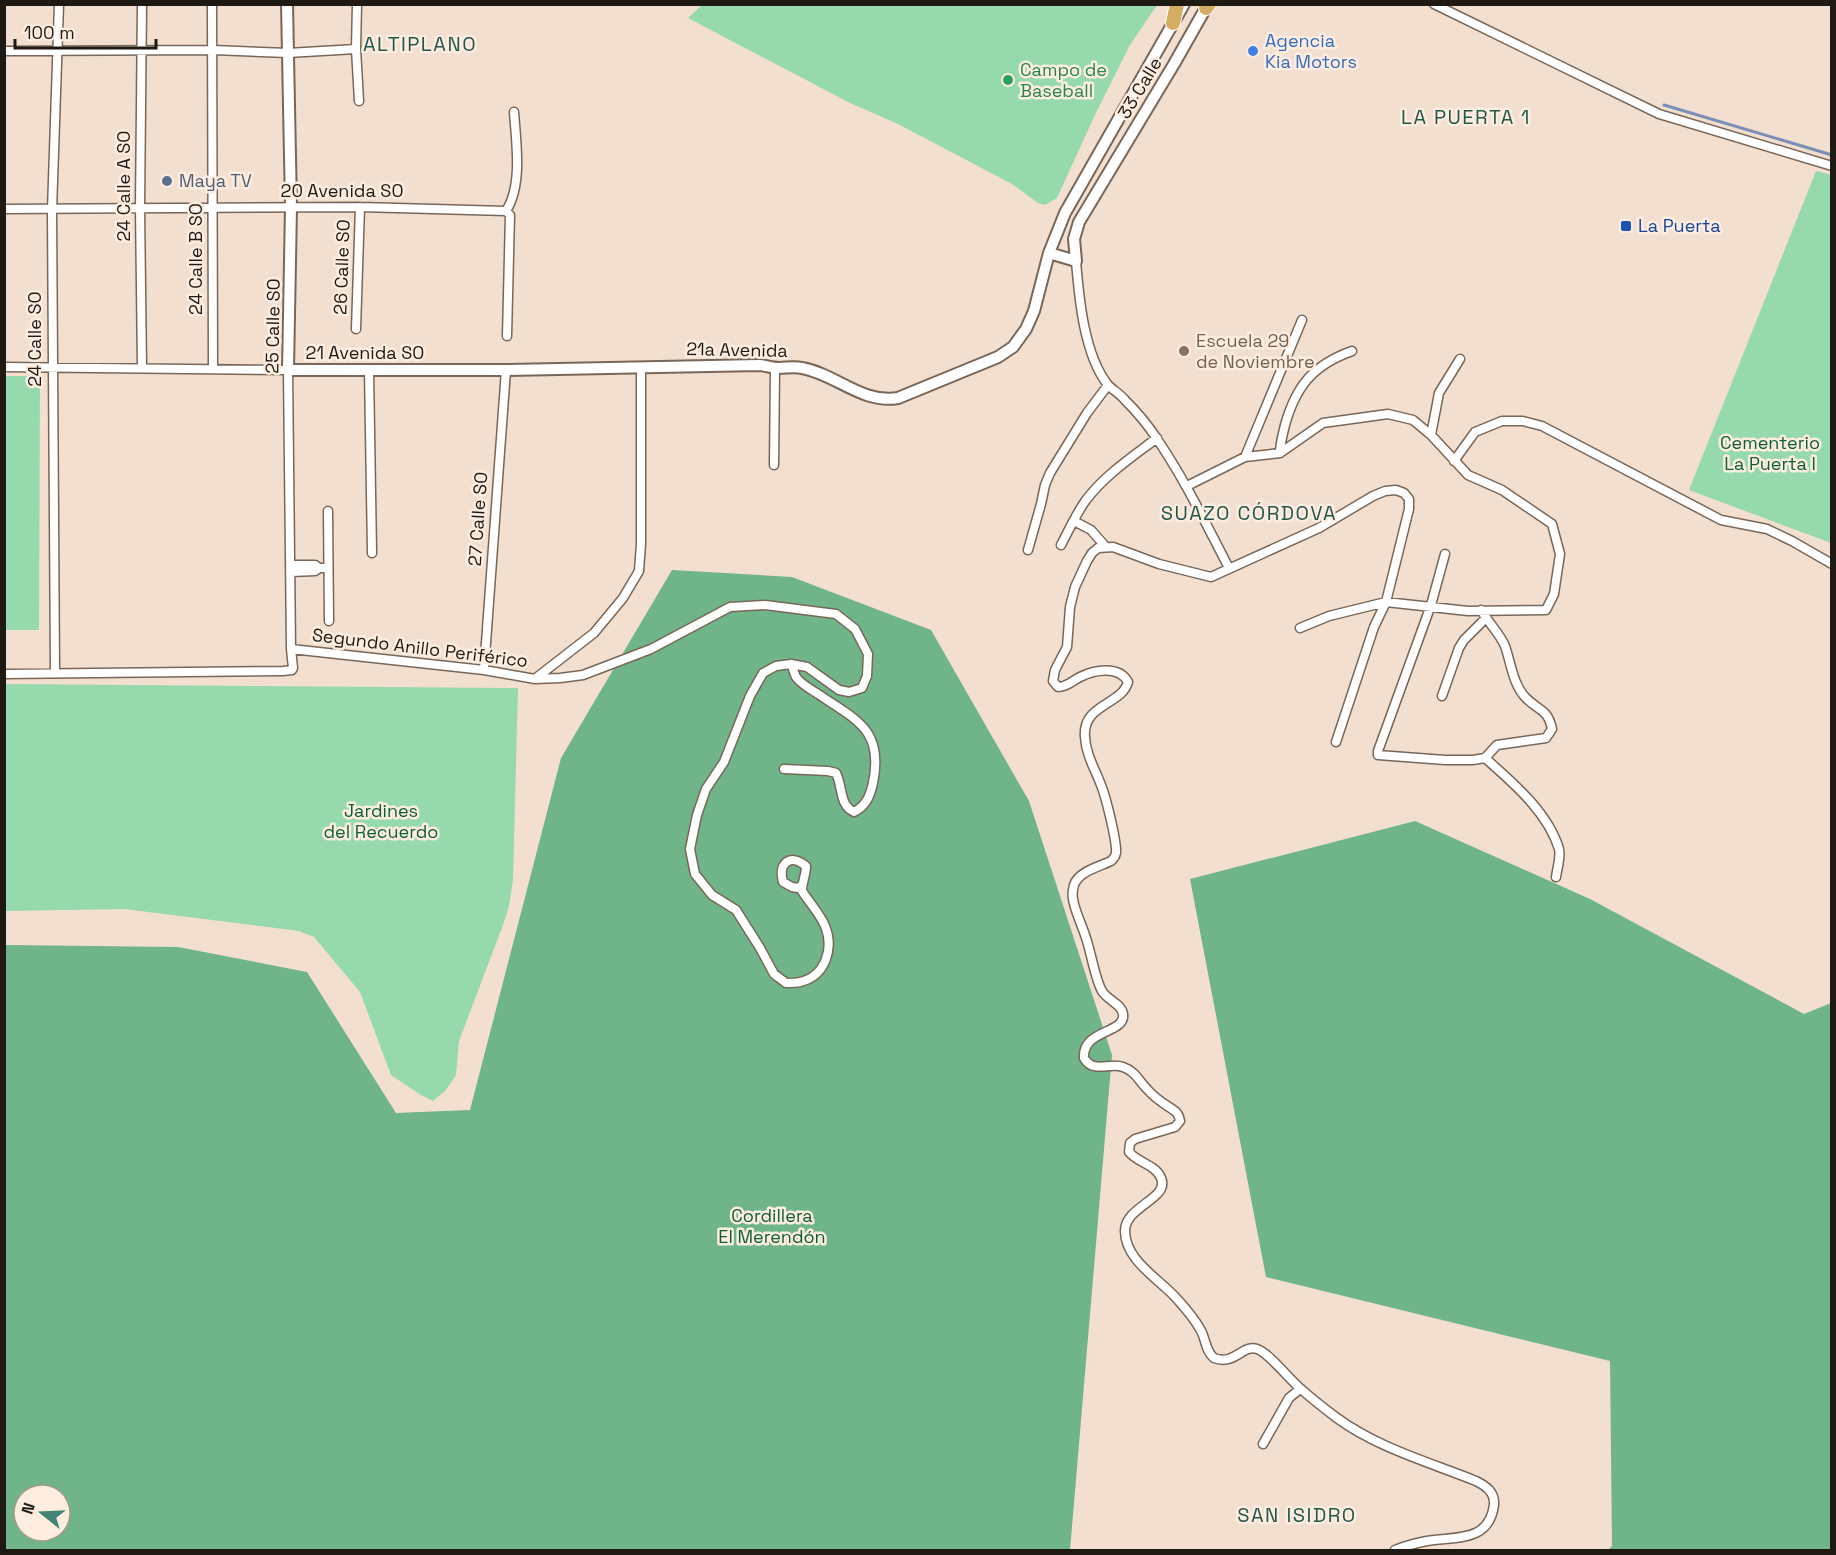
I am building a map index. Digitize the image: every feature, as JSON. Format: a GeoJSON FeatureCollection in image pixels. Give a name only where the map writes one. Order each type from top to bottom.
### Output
{"type":"FeatureCollection","features":[{"type":"Feature","properties":{"kind":"highway"},"geometry":{"type":"LineString","coordinates":[[1173,23],[1177,4]]}},
{"type":"Feature","properties":{"kind":"street","name":"24 Calle SO"},"geometry":{"type":"LineString","coordinates":[[55,673],[52,210],[59,4]]}},
{"type":"Feature","properties":{"kind":"street","name":"24 Calle A SO"},"geometry":{"type":"LineString","coordinates":[[142,4],[140,208],[142,368]]}},
{"type":"Feature","properties":{"kind":"street","name":"24 Calle B SO"},"geometry":{"type":"LineString","coordinates":[[212,4],[213,369]]}},
{"type":"Feature","properties":{"kind":"street","name":"25 Calle SO"},"geometry":{"type":"LineString","coordinates":[[287,4],[291,207],[288,369],[291,649]]}},
{"type":"Feature","properties":{"kind":"street"},"geometry":{"type":"LineString","coordinates":[[357,4],[356,49],[359,101]]}},
{"type":"Feature","properties":{"kind":"street","name":"33 Calle"},"geometry":{"type":"LineString","coordinates":[[1084,179],[1184,4]]}},
{"type":"Feature","properties":{"kind":"street"},"geometry":{"type":"LineString","coordinates":[[1434,4],[1659,114],[1832,166]]}},
{"type":"Feature","properties":{"kind":"street","name":"33 Calle"},"geometry":{"type":"LineString","coordinates":[[1076,261],[1074,239],[1079,222],[1207,6]]}},
{"type":"Feature","properties":{"kind":"street"},"geometry":{"type":"LineString","coordinates":[[4,51],[213,50],[288,53],[356,49]]}},
{"type":"Feature","properties":{"kind":"street"},"geometry":{"type":"LineString","coordinates":[[1155,53],[1174,64]]}},
{"type":"Feature","properties":{"kind":"street"},"geometry":{"type":"LineString","coordinates":[[507,336],[510,215],[503,211],[510,205],[514,190],[517,158],[514,112]]}},
{"type":"Feature","properties":{"kind":"street"},"geometry":{"type":"LineString","coordinates":[[1100,188],[1084,179],[1057,229],[1049,253],[1076,261],[1084,329],[1096,364],[1108,385],[1129,404],[1157,438],[1187,486],[1229,568]]}},
{"type":"Feature","properties":{"kind":"street","name":"20 Avenida SO"},"geometry":{"type":"LineString","coordinates":[[4,209],[360,207],[503,211]]}},
{"type":"Feature","properties":{"kind":"street","name":"26 Calle SO"},"geometry":{"type":"LineString","coordinates":[[356,329],[360,207]]}},
{"type":"Feature","properties":{"kind":"street","name":"21a Avenida"},"geometry":{"type":"LineString","coordinates":[[641,368],[760,365],[775,368],[802,368],[831,378],[874,398],[898,398],[998,357],[1013,347],[1026,330],[1034,311],[1049,253]]}},
{"type":"Feature","properties":{"kind":"street"},"geometry":{"type":"LineString","coordinates":[[1245,456],[1302,320]]}},
{"type":"Feature","properties":{"kind":"street"},"geometry":{"type":"LineString","coordinates":[[1280,453],[1291,405],[1298,390],[1319,369],[1336,357],[1352,351]]}},
{"type":"Feature","properties":{"kind":"street"},"geometry":{"type":"LineString","coordinates":[[1431,435],[1439,393],[1460,359]]}},
{"type":"Feature","properties":{"kind":"street"},"geometry":{"type":"LineString","coordinates":[[4,367],[52,367]]}},
{"type":"Feature","properties":{"kind":"street","name":"21 Avenida SO"},"geometry":{"type":"LineString","coordinates":[[52,367],[369,370],[641,368]]}},
{"type":"Feature","properties":{"kind":"street","name":"Segundo Anillo Periférico"},"geometry":{"type":"LineString","coordinates":[[4,674],[292,670],[291,649],[484,670],[535,679],[594,633],[627,593],[639,571],[641,368]]}},
{"type":"Feature","properties":{"kind":"street"},"geometry":{"type":"LineString","coordinates":[[774,465],[775,368]]}},
{"type":"Feature","properties":{"kind":"street"},"geometry":{"type":"LineString","coordinates":[[369,370],[372,553]]}},
{"type":"Feature","properties":{"kind":"street","name":"27 Calle SO"},"geometry":{"type":"LineString","coordinates":[[484,670],[506,370]]}},
{"type":"Feature","properties":{"kind":"street"},"geometry":{"type":"LineString","coordinates":[[1028,550],[1050,473],[1087,413],[1108,385]]}},
{"type":"Feature","properties":{"kind":"street"},"geometry":{"type":"LineString","coordinates":[[1187,486],[1245,456],[1280,453],[1323,423],[1388,414],[1413,420],[1431,435],[1468,476],[1502,490],[1551,524],[1560,554],[1554,594],[1546,610],[1484,614],[1431,605],[1386,602],[1329,616],[1300,627]]}},
{"type":"Feature","properties":{"kind":"street"},"geometry":{"type":"LineString","coordinates":[[1454,460],[1475,432],[1502,421],[1523,421],[1542,426],[1721,520],[1767,530],[1792,541],[1832,564]]}},
{"type":"Feature","properties":{"kind":"street"},"geometry":{"type":"LineString","coordinates":[[1061,545],[1080,509],[1098,487],[1124,463],[1157,438]]}},
{"type":"Feature","properties":{"kind":"street"},"geometry":{"type":"LineString","coordinates":[[1336,742],[1374,627],[1386,602],[1410,509],[1409,499],[1404,494],[1396,490],[1384,491],[1319,528],[1270,552],[1229,568],[1217,576],[1202,576],[1105,546],[1092,553],[1075,587],[1067,646],[1053,677],[1054,684],[1064,687],[1092,672],[1105,670],[1120,673],[1128,682],[1124,691],[1092,713],[1084,736],[1090,761],[1102,787],[1116,852],[1115,857],[1081,875],[1074,886],[1073,901],[1102,991],[1121,1009],[1123,1019],[1115,1028],[1092,1039],[1085,1048],[1084,1058],[1095,1067],[1120,1065],[1130,1069],[1158,1100],[1179,1115],[1180,1121],[1175,1127],[1135,1139],[1130,1143],[1129,1152],[1156,1171],[1162,1187],[1156,1195],[1131,1215],[1125,1231],[1126,1240],[1134,1255],[1151,1276],[1173,1294],[1189,1312],[1205,1339],[1210,1355],[1218,1360],[1225,1360],[1248,1349],[1257,1349],[1264,1353],[1300,1389],[1336,1418],[1366,1437],[1476,1481],[1487,1486],[1491,1492],[1494,1502],[1491,1517],[1485,1528],[1461,1538],[1427,1541],[1395,1551]]}},
{"type":"Feature","properties":{"kind":"street"},"geometry":{"type":"LineString","coordinates":[[328,511],[323,568],[329,621]]}},
{"type":"Feature","properties":{"kind":"street"},"geometry":{"type":"LineString","coordinates":[[1074,521],[1091,530],[1105,546]]}},
{"type":"Feature","properties":{"kind":"street"},"geometry":{"type":"LineString","coordinates":[[1445,554],[1431,605],[1378,755],[1458,761],[1485,758],[1497,745],[1546,738],[1552,729],[1550,718],[1541,708],[1527,699],[1520,689],[1504,644],[1484,614]]}},
{"type":"Feature","properties":{"kind":"street"},"geometry":{"type":"LineString","coordinates":[[291,568],[315,571],[323,568]]}},
{"type":"Feature","properties":{"kind":"street"},"geometry":{"type":"LineString","coordinates":[[535,679],[583,675],[651,649],[730,607],[765,605],[836,614],[855,628],[868,654],[867,676],[862,688],[849,692],[839,690],[807,667],[791,664],[776,666],[763,672],[750,696],[724,762],[706,789],[697,815],[690,849],[694,874],[711,895],[736,910],[774,974],[786,983],[802,982],[816,973],[826,964],[830,949],[825,926],[802,891],[802,885]]}},
{"type":"Feature","properties":{"kind":"street"},"geometry":{"type":"LineString","coordinates":[[1442,696],[1459,648],[1484,614]]}},
{"type":"Feature","properties":{"kind":"street"},"geometry":{"type":"LineString","coordinates":[[784,769],[836,773],[847,809],[854,812],[861,809],[870,797],[875,772],[875,751],[867,731],[854,717],[803,684],[796,676],[791,664]]}},
{"type":"Feature","properties":{"kind":"street"},"geometry":{"type":"LineString","coordinates":[[1485,758],[1533,806],[1547,824],[1560,851],[1556,877]]}},
{"type":"Feature","properties":{"kind":"street"},"geometry":{"type":"LineString","coordinates":[[1263,1444],[1289,1398],[1300,1389]]}},
{"type":"Feature","properties":{"kind":"green space"},"geometry":{"type":"Polygon","coordinates":[[[702,5],[1157,5],[1130,45],[1057,198],[1045,205],[1038,203],[1012,184],[898,124],[850,103],[688,18],[702,5]]]}},
{"type":"Feature","properties":{"kind":"green space","name":"Cementerio La Puerta I"},"geometry":{"type":"Polygon","coordinates":[[[1816,171],[1832,175],[1831,543],[1689,490],[1816,171]]]}},
{"type":"Feature","properties":{"kind":"green space"},"geometry":{"type":"Polygon","coordinates":[[[5,376],[40,376],[39,630],[5,630],[5,376]]]}},
{"type":"Feature","properties":{"kind":"green space","name":"Cordillera El Merendón"},"geometry":{"type":"Polygon","coordinates":[[[672,570],[792,577],[931,630],[1029,801],[1112,1055],[1070,1550],[5,1550],[5,945],[178,947],[307,972],[396,1113],[470,1110],[561,758],[672,570]]]}},
{"type":"Feature","properties":{"kind":"green space","name":"Jardines del Recuerdo"},"geometry":{"type":"Polygon","coordinates":[[[4,684],[518,688],[513,880],[509,906],[459,1041],[456,1075],[445,1091],[433,1101],[391,1075],[360,992],[314,937],[299,931],[124,909],[5,911],[4,684]]]}},
{"type":"Feature","properties":{"kind":"green space"},"geometry":{"type":"Polygon","coordinates":[[[1415,821],[1590,899],[1804,1014],[1831,1003],[1831,1550],[1608,1550],[1612,1546],[1610,1361],[1266,1277],[1190,879],[1415,821]]]}},
{"type":"Feature","properties":{"kind":"waterway"},"geometry":{"type":"LineString","coordinates":[[1664,105],[1832,155]]}},
{"type":"Feature","properties":{"kind":"place","name":"Agencia Kia Motors"},"geometry":{"type":"Point","coordinates":[1253,51]}},
{"type":"Feature","properties":{"kind":"place","name":"Campo de Baseball"},"geometry":{"type":"Point","coordinates":[1008,80]}},
{"type":"Feature","properties":{"kind":"place","name":"Maya TV"},"geometry":{"type":"Point","coordinates":[167,181]}},
{"type":"Feature","properties":{"kind":"place","name":"La Puerta"},"geometry":{"type":"Point","coordinates":[1626,226]}},
{"type":"Feature","properties":{"kind":"place","name":"Escuela 29 de Noviembre"},"geometry":{"type":"Point","coordinates":[1184,351]}},
{"type":"Feature","properties":{"kind":"district","name":"ALTIPLANO"},"geometry":{"type":"Point","coordinates":[420,44]}},
{"type":"Feature","properties":{"kind":"district","name":"LA PUERTA 1"},"geometry":{"type":"Point","coordinates":[1466,117]}},
{"type":"Feature","properties":{"kind":"district","name":"SUAZO CÓRDOVA"},"geometry":{"type":"Point","coordinates":[1249,513]}},
{"type":"Feature","properties":{"kind":"district","name":"SAN ISIDRO"},"geometry":{"type":"Point","coordinates":[1297,1515]}}]}
